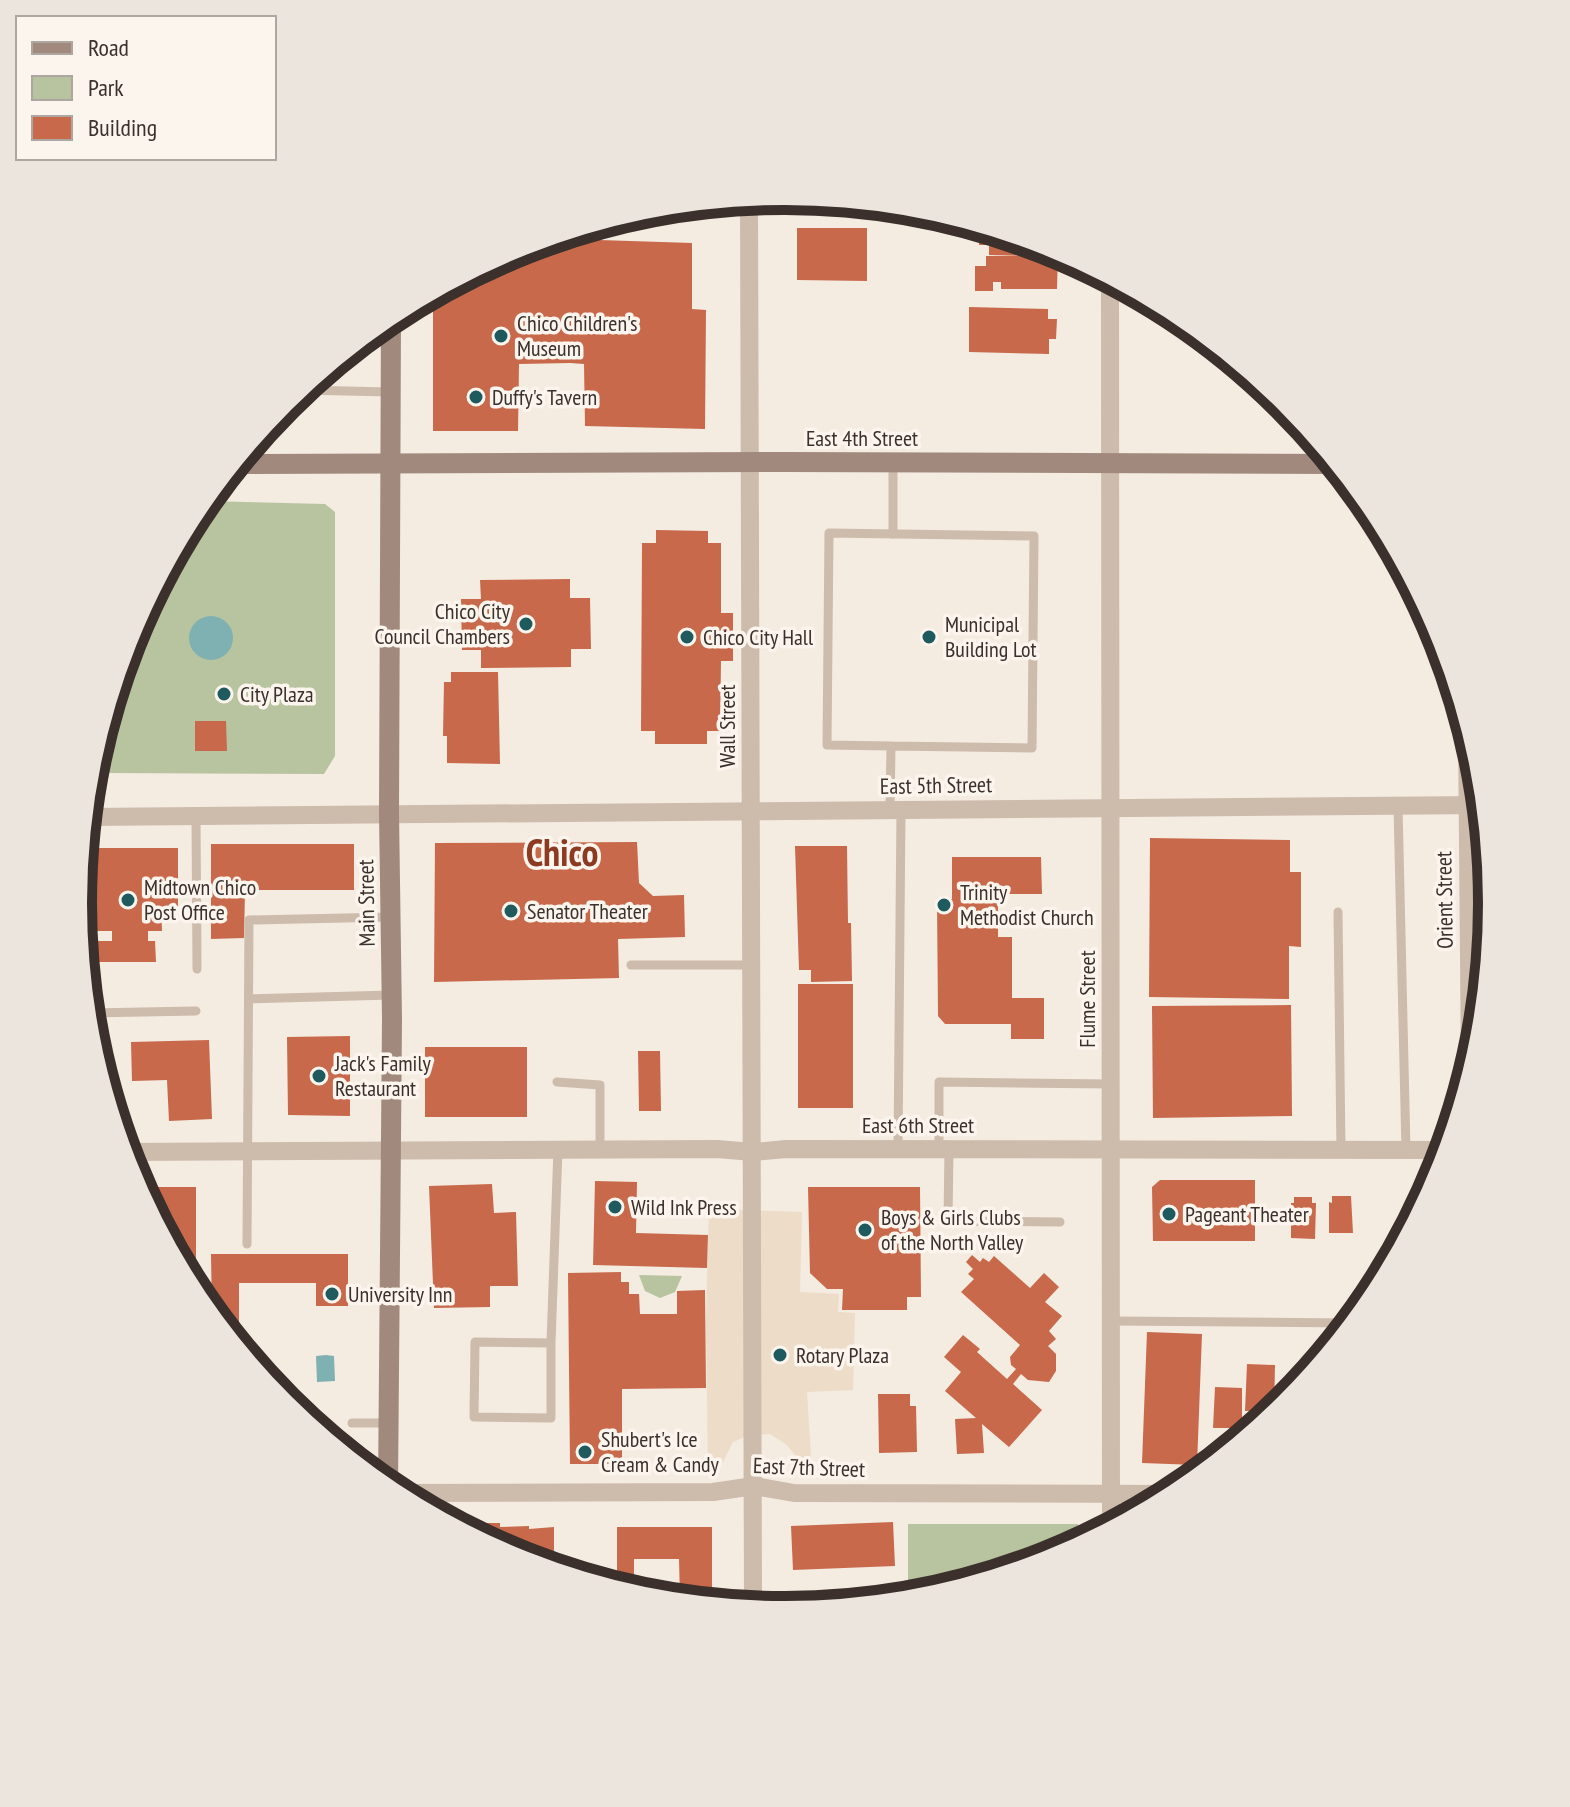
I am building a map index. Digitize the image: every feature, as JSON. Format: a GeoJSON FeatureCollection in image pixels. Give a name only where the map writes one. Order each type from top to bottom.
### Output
{"type":"FeatureCollection","features":[{"type":"Feature","properties":{"kind":"main road","name":"Main Street"},"geometry":{"type":"LineString","coordinates":[[388,1471],[391,334]]}},
{"type":"Feature","properties":{"kind":"main road","name":"East 4th Street"},"geometry":{"type":"LineString","coordinates":[[252,461],[1320,464]]}},
{"type":"Feature","properties":{"kind":"street","name":"Wall Street"},"geometry":{"type":"LineString","coordinates":[[749,212],[754,1486]]}},
{"type":"Feature","properties":{"kind":"street","name":"Flume Street"},"geometry":{"type":"LineString","coordinates":[[1111,1515],[1111,465],[1115,294]]}},
{"type":"Feature","properties":{"kind":"street","name":"East 5th Street"},"geometry":{"type":"LineString","coordinates":[[98,817],[1471,806]]}},
{"type":"Feature","properties":{"kind":"street","name":"Orient Street"},"geometry":{"type":"LineString","coordinates":[[1475,844],[1477,951]]}},
{"type":"Feature","properties":{"kind":"street","name":"East 6th Street"},"geometry":{"type":"LineString","coordinates":[[139,1152],[391,1149],[717,1149],[753,1152],[786,1149],[1432,1150]]}},
{"type":"Feature","properties":{"kind":"street","name":"East 7th Street"},"geometry":{"type":"LineString","coordinates":[[420,1493],[713,1492],[754,1486],[794,1493],[1147,1494]]}},
{"type":"Feature","properties":{"kind":"street"},"geometry":{"type":"LineString","coordinates":[[753,1595],[754,1486]]}},
{"type":"Feature","properties":{"kind":"lane"},"geometry":{"type":"LineString","coordinates":[[319,390],[390,392]]}},
{"type":"Feature","properties":{"kind":"lane"},"geometry":{"type":"LineString","coordinates":[[893,463],[893,534]]}},
{"type":"Feature","properties":{"kind":"lane"},"geometry":{"type":"LineString","coordinates":[[829,533],[1034,536],[1032,748],[891,746],[827,745],[829,533]]}},
{"type":"Feature","properties":{"kind":"lane"},"geometry":{"type":"LineString","coordinates":[[891,746],[895,809],[898,1149]]}},
{"type":"Feature","properties":{"kind":"lane"},"geometry":{"type":"LineString","coordinates":[[1398,806],[1406,1150]]}},
{"type":"Feature","properties":{"kind":"lane"},"geometry":{"type":"LineString","coordinates":[[196,816],[197,969]]}},
{"type":"Feature","properties":{"kind":"lane"},"geometry":{"type":"LineString","coordinates":[[1338,912],[1341,1150]]}},
{"type":"Feature","properties":{"kind":"lane"},"geometry":{"type":"LineString","coordinates":[[247,1244],[249,920],[390,917]]}},
{"type":"Feature","properties":{"kind":"lane"},"geometry":{"type":"LineString","coordinates":[[631,965],[751,965]]}},
{"type":"Feature","properties":{"kind":"lane"},"geometry":{"type":"LineString","coordinates":[[249,999],[391,995]]}},
{"type":"Feature","properties":{"kind":"lane"},"geometry":{"type":"LineString","coordinates":[[101,1013],[196,1011]]}},
{"type":"Feature","properties":{"kind":"lane"},"geometry":{"type":"LineString","coordinates":[[557,1082],[600,1085],[600,1149]]}},
{"type":"Feature","properties":{"kind":"lane"},"geometry":{"type":"LineString","coordinates":[[1060,1222],[948,1221],[939,1082],[1111,1084]]}},
{"type":"Feature","properties":{"kind":"lane"},"geometry":{"type":"LineString","coordinates":[[551,1343],[475,1342],[474,1417],[551,1418],[558,1149]]}},
{"type":"Feature","properties":{"kind":"lane"},"geometry":{"type":"LineString","coordinates":[[1111,1321],[1337,1323]]}},
{"type":"Feature","properties":{"kind":"lane"},"geometry":{"type":"LineString","coordinates":[[352,1423],[389,1423]]}},
{"type":"Feature","properties":{"kind":"green space","name":"City Plaza"},"geometry":{"type":"Polygon","coordinates":[[[221,501],[325,504],[335,512],[335,756],[324,774],[104,773],[116,724],[145,638],[185,557],[221,501]]]}},
{"type":"Feature","properties":{"kind":"green space"},"geometry":{"type":"Polygon","coordinates":[[[639,1275],[682,1276],[675,1292],[660,1298],[645,1291],[639,1275]]]}},
{"type":"Feature","properties":{"kind":"green space"},"geometry":{"type":"Polygon","coordinates":[[[908,1524],[1078,1524],[1078,1531],[1008,1560],[908,1585],[908,1524]]]}},
{"type":"Feature","properties":{"kind":"shaded area","name":"Rotary Plaza"},"geometry":{"type":"Polygon","coordinates":[[[709,1209],[802,1212],[800,1292],[839,1294],[838,1312],[855,1313],[853,1390],[807,1392],[811,1457],[802,1464],[787,1445],[770,1434],[749,1435],[733,1442],[723,1462],[708,1471],[706,1319],[709,1209]]]}},
{"type":"Feature","properties":{"kind":"water"},"geometry":{"type":"Polygon","coordinates":[[[211,616],[226,623],[233,638],[226,653],[211,660],[196,653],[189,638],[196,623],[211,616]]]}},
{"type":"Feature","properties":{"kind":"water"},"geometry":{"type":"Polygon","coordinates":[[[316,1356],[334,1356],[335,1381],[317,1382],[316,1356]]]}},
{"type":"Feature","properties":{"kind":"building"},"geometry":{"type":"Polygon","coordinates":[[[797,228],[867,228],[867,281],[797,280],[797,228]]]}},
{"type":"Feature","properties":{"kind":"building"},"geometry":{"type":"Polygon","coordinates":[[[979,238],[1058,266],[1057,289],[1001,289],[1001,282],[993,282],[993,291],[975,291],[975,266],[986,266],[986,256],[1024,256],[989,255],[989,245],[979,245],[979,238]]]}},
{"type":"Feature","properties":{"kind":"building"},"geometry":{"type":"Polygon","coordinates":[[[587,240],[692,243],[692,309],[706,310],[705,429],[585,426],[584,364],[570,363],[519,364],[518,431],[433,431],[433,307],[520,263],[587,240]]]}},
{"type":"Feature","properties":{"kind":"building"},"geometry":{"type":"Polygon","coordinates":[[[969,307],[1048,309],[1048,319],[1057,319],[1056,339],[1049,339],[1049,354],[969,352],[969,307]]]}},
{"type":"Feature","properties":{"kind":"building","name":"Chico City Hall"},"geometry":{"type":"Polygon","coordinates":[[[656,530],[708,531],[708,543],[721,543],[721,613],[733,613],[733,661],[721,661],[720,731],[707,731],[707,744],[655,744],[655,731],[641,731],[642,543],[656,543],[656,530]]]}},
{"type":"Feature","properties":{"kind":"building","name":"Chico City Council Chambers"},"geometry":{"type":"Polygon","coordinates":[[[570,579],[570,598],[590,598],[591,649],[571,649],[571,667],[481,668],[481,650],[462,650],[461,599],[481,599],[480,580],[570,579]]]}},
{"type":"Feature","properties":{"kind":"building"},"geometry":{"type":"Polygon","coordinates":[[[451,672],[498,672],[500,764],[447,763],[447,736],[443,736],[444,682],[451,682],[451,672]]]}},
{"type":"Feature","properties":{"kind":"building"},"geometry":{"type":"Polygon","coordinates":[[[195,721],[226,721],[227,751],[195,751],[195,721]]]}},
{"type":"Feature","properties":{"kind":"building"},"geometry":{"type":"Polygon","coordinates":[[[1150,838],[1290,840],[1290,872],[1301,872],[1301,947],[1289,946],[1289,999],[1149,997],[1150,838]]]}},
{"type":"Feature","properties":{"kind":"building","name":"Senator Theater"},"geometry":{"type":"Polygon","coordinates":[[[637,842],[639,883],[653,896],[684,895],[685,937],[618,939],[619,978],[434,982],[435,843],[637,842]]]}},
{"type":"Feature","properties":{"kind":"building"},"geometry":{"type":"Polygon","coordinates":[[[211,844],[354,844],[354,890],[245,890],[244,938],[211,939],[211,844]]]}},
{"type":"Feature","properties":{"kind":"building"},"geometry":{"type":"Polygon","coordinates":[[[795,846],[847,846],[852,981],[811,982],[811,970],[799,970],[795,846]]]}},
{"type":"Feature","properties":{"kind":"building","name":"Midtown Chico Post Office"},"geometry":{"type":"Polygon","coordinates":[[[94,848],[178,848],[178,907],[161,907],[162,931],[148,931],[148,941],[155,941],[156,962],[94,962],[93,941],[112,941],[112,931],[96,931],[96,907],[92,907],[94,848]]]}},
{"type":"Feature","properties":{"kind":"building"},"geometry":{"type":"Polygon","coordinates":[[[952,857],[1041,857],[1042,894],[998,894],[998,937],[1012,937],[1012,998],[1044,998],[1044,1039],[1011,1039],[1011,1024],[945,1024],[938,1016],[937,899],[952,899],[952,857]]]}},
{"type":"Feature","properties":{"kind":"building"},"geometry":{"type":"Polygon","coordinates":[[[798,984],[853,984],[853,1108],[798,1108],[798,984]]]}},
{"type":"Feature","properties":{"kind":"building"},"geometry":{"type":"Polygon","coordinates":[[[1291,1005],[1292,1116],[1153,1118],[1152,1006],[1291,1005]]]}},
{"type":"Feature","properties":{"kind":"building","name":"Jack's Family Restaurant"},"geometry":{"type":"Polygon","coordinates":[[[350,1036],[350,1116],[288,1115],[287,1037],[350,1036]]]}},
{"type":"Feature","properties":{"kind":"building"},"geometry":{"type":"Polygon","coordinates":[[[209,1040],[212,1119],[169,1121],[167,1080],[132,1081],[131,1042],[209,1040]]]}},
{"type":"Feature","properties":{"kind":"building"},"geometry":{"type":"Polygon","coordinates":[[[425,1047],[527,1047],[527,1117],[425,1117],[425,1047]]]}},
{"type":"Feature","properties":{"kind":"building"},"geometry":{"type":"Polygon","coordinates":[[[638,1051],[660,1051],[661,1111],[639,1111],[638,1051]]]}},
{"type":"Feature","properties":{"kind":"building"},"geometry":{"type":"Polygon","coordinates":[[[1160,1180],[1255,1180],[1255,1241],[1153,1241],[1152,1187],[1160,1180]]]}},
{"type":"Feature","properties":{"kind":"building","name":"Wild Ink Press"},"geometry":{"type":"Polygon","coordinates":[[[595,1181],[637,1182],[636,1233],[708,1235],[707,1268],[593,1265],[595,1181]]]}},
{"type":"Feature","properties":{"kind":"building"},"geometry":{"type":"Polygon","coordinates":[[[492,1184],[494,1213],[516,1212],[518,1286],[490,1286],[490,1307],[434,1308],[429,1186],[492,1184]]]}},
{"type":"Feature","properties":{"kind":"building"},"geometry":{"type":"Polygon","coordinates":[[[153,1187],[196,1187],[196,1268],[153,1187]]]}},
{"type":"Feature","properties":{"kind":"building","name":"Boys & Girls Clubs of the North Valley"},"geometry":{"type":"Polygon","coordinates":[[[808,1187],[920,1187],[921,1297],[907,1297],[907,1310],[842,1310],[843,1289],[827,1289],[810,1273],[808,1187]]]}},
{"type":"Feature","properties":{"kind":"building"},"geometry":{"type":"Polygon","coordinates":[[[1332,1196],[1351,1196],[1353,1233],[1329,1233],[1329,1202],[1332,1203],[1332,1196]]]}},
{"type":"Feature","properties":{"kind":"building"},"geometry":{"type":"Polygon","coordinates":[[[1294,1197],[1312,1197],[1312,1203],[1316,1203],[1315,1239],[1291,1238],[1291,1203],[1294,1203],[1294,1197]]]}},
{"type":"Feature","properties":{"kind":"building","name":"University Inn"},"geometry":{"type":"Polygon","coordinates":[[[211,1254],[348,1254],[348,1306],[316,1306],[316,1283],[239,1283],[239,1330],[212,1293],[211,1254]]]}},
{"type":"Feature","properties":{"kind":"building"},"geometry":{"type":"Polygon","coordinates":[[[972,1255],[980,1262],[983,1258],[989,1262],[994,1256],[1030,1288],[1044,1273],[1059,1287],[1045,1302],[1062,1316],[1049,1331],[1056,1339],[1048,1346],[1056,1354],[1056,1371],[1049,1382],[1028,1380],[1021,1374],[1013,1384],[1042,1410],[1009,1447],[982,1424],[984,1453],[957,1454],[955,1419],[976,1418],[945,1391],[961,1372],[944,1357],[963,1335],[1007,1379],[1016,1369],[1011,1365],[1010,1357],[1020,1345],[961,1292],[974,1279],[968,1274],[973,1269],[966,1262],[972,1255]]]}},
{"type":"Feature","properties":{"kind":"building"},"geometry":{"type":"Polygon","coordinates":[[[621,1272],[621,1282],[629,1282],[629,1294],[639,1294],[640,1314],[677,1314],[677,1291],[705,1290],[706,1388],[622,1389],[622,1464],[570,1464],[568,1273],[621,1272]]]}},
{"type":"Feature","properties":{"kind":"building"},"geometry":{"type":"Polygon","coordinates":[[[1147,1332],[1202,1334],[1197,1460],[1191,1465],[1142,1463],[1147,1332]]]}},
{"type":"Feature","properties":{"kind":"building"},"geometry":{"type":"Polygon","coordinates":[[[1247,1364],[1275,1365],[1274,1395],[1250,1417],[1250,1411],[1245,1411],[1247,1364]]]}},
{"type":"Feature","properties":{"kind":"building"},"geometry":{"type":"Polygon","coordinates":[[[1215,1387],[1242,1388],[1242,1425],[1238,1428],[1213,1428],[1215,1387]]]}},
{"type":"Feature","properties":{"kind":"building"},"geometry":{"type":"Polygon","coordinates":[[[878,1394],[910,1394],[910,1406],[916,1406],[917,1452],[879,1453],[878,1394]]]}},
{"type":"Feature","properties":{"kind":"building"},"geometry":{"type":"Polygon","coordinates":[[[893,1522],[895,1566],[793,1570],[791,1526],[893,1522]]]}},
{"type":"Feature","properties":{"kind":"building"},"geometry":{"type":"Polygon","coordinates":[[[474,1523],[500,1523],[500,1527],[529,1526],[529,1529],[554,1527],[554,1557],[474,1523]]]}},
{"type":"Feature","properties":{"kind":"building"},"geometry":{"type":"Polygon","coordinates":[[[617,1527],[712,1527],[712,1593],[680,1588],[679,1559],[634,1559],[634,1575],[617,1575],[617,1527]]]}},
{"type":"Feature","properties":{"kind":"place","name":"Chico Children's Museum"},"geometry":{"type":"Point","coordinates":[501,336]}},
{"type":"Feature","properties":{"kind":"place","name":"Duffy's Tavern"},"geometry":{"type":"Point","coordinates":[476,397]}},
{"type":"Feature","properties":{"kind":"place","name":"Chico City Council Chambers"},"geometry":{"type":"Point","coordinates":[526,624]}},
{"type":"Feature","properties":{"kind":"place","name":"Chico City Hall"},"geometry":{"type":"Point","coordinates":[687,637]}},
{"type":"Feature","properties":{"kind":"place","name":"Municipal Building Lot"},"geometry":{"type":"Point","coordinates":[929,637]}},
{"type":"Feature","properties":{"kind":"place","name":"City Plaza"},"geometry":{"type":"Point","coordinates":[224,694]}},
{"type":"Feature","properties":{"kind":"place","name":"Midtown Chico Post Office"},"geometry":{"type":"Point","coordinates":[128,900]}},
{"type":"Feature","properties":{"kind":"place","name":"Trinity Methodist Church"},"geometry":{"type":"Point","coordinates":[944,905]}},
{"type":"Feature","properties":{"kind":"place","name":"Senator Theater"},"geometry":{"type":"Point","coordinates":[511,911]}},
{"type":"Feature","properties":{"kind":"place","name":"Jack's Family Restaurant"},"geometry":{"type":"Point","coordinates":[319,1076]}},
{"type":"Feature","properties":{"kind":"place","name":"Wild Ink Press"},"geometry":{"type":"Point","coordinates":[615,1207]}},
{"type":"Feature","properties":{"kind":"place","name":"Pageant Theater"},"geometry":{"type":"Point","coordinates":[1169,1214]}},
{"type":"Feature","properties":{"kind":"place","name":"Boys & Girls Clubs of the North Valley"},"geometry":{"type":"Point","coordinates":[865,1230]}},
{"type":"Feature","properties":{"kind":"place","name":"University Inn"},"geometry":{"type":"Point","coordinates":[332,1294]}},
{"type":"Feature","properties":{"kind":"place","name":"Rotary Plaza"},"geometry":{"type":"Point","coordinates":[780,1355]}},
{"type":"Feature","properties":{"kind":"place","name":"Shubert's Ice Cream & Candy"},"geometry":{"type":"Point","coordinates":[585,1452]}},
{"type":"Feature","properties":{"kind":"district","name":"Chico"},"geometry":{"type":"Point","coordinates":[562,851]}}]}
